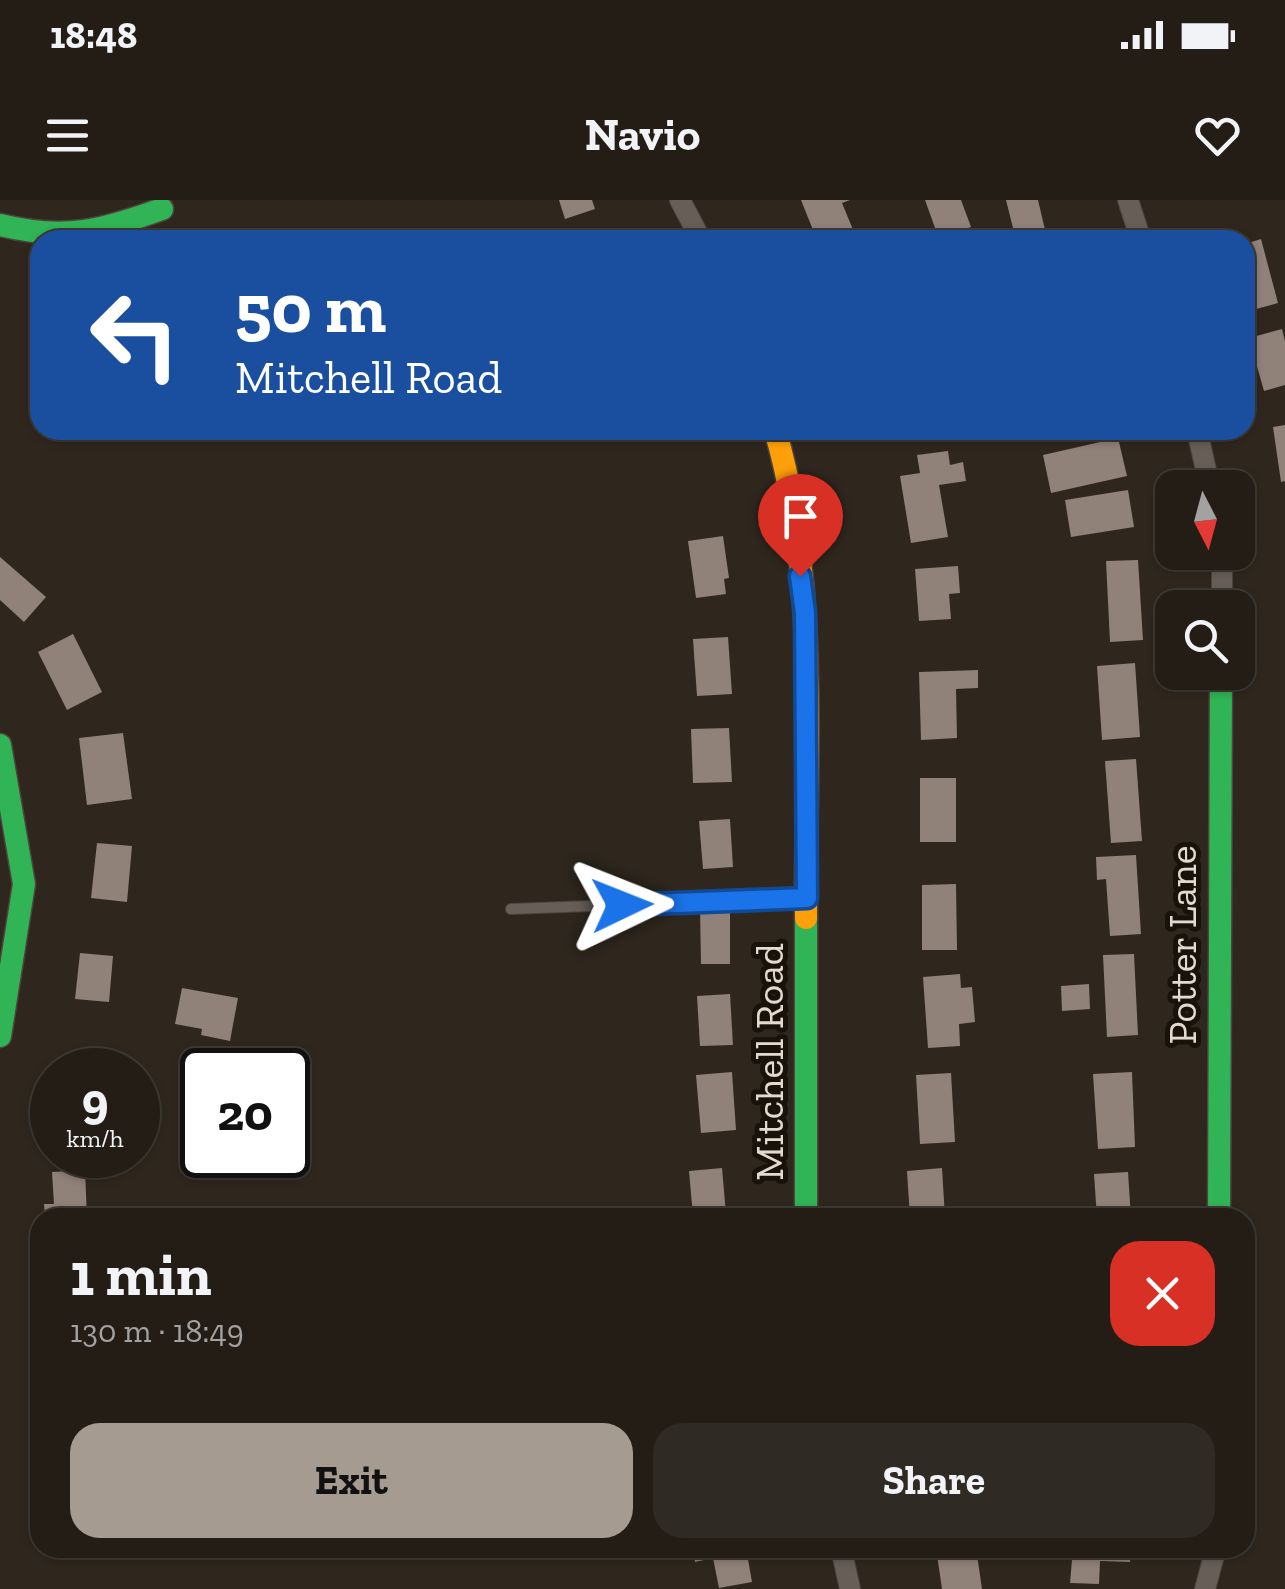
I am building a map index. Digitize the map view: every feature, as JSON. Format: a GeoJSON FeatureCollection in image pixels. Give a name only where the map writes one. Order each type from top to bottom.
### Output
{"type":"FeatureCollection","features":[{"type":"Feature","properties":{"kind":"street"},"geometry":{"type":"LineString","coordinates":[[680,200],[696,230]]}},
{"type":"Feature","properties":{"kind":"street"},"geometry":{"type":"LineString","coordinates":[[1128,200],[1138,230]]}},
{"type":"Feature","properties":{"kind":"street"},"geometry":{"type":"LineString","coordinates":[[103,230],[162,209]]}},
{"type":"Feature","properties":{"kind":"street"},"geometry":{"type":"LineString","coordinates":[[0,225],[30,233]]}},
{"type":"Feature","properties":{"kind":"street","name":"Mitchell Road"},"geometry":{"type":"LineString","coordinates":[[778,440],[785,464],[805,613],[806,1208]]}},
{"type":"Feature","properties":{"kind":"street"},"geometry":{"type":"LineString","coordinates":[[1199,440],[1206,470]]}},
{"type":"Feature","properties":{"kind":"street","name":"Potter Lane"},"geometry":{"type":"LineString","coordinates":[[1218,1208],[1221,690]]}},
{"type":"Feature","properties":{"kind":"street"},"geometry":{"type":"LineString","coordinates":[[0,746],[24,884],[0,1036]]}},
{"type":"Feature","properties":{"kind":"street"},"geometry":{"type":"LineString","coordinates":[[844,1558],[850,1589]]}},
{"type":"Feature","properties":{"kind":"street"},"geometry":{"type":"LineString","coordinates":[[1205,1589],[1213,1558]]}},
{"type":"Feature","properties":{"kind":"lane"},"geometry":{"type":"LineString","coordinates":[[511,910],[807,898]]}},
{"type":"Feature","properties":{"kind":"building"},"geometry":{"type":"Polygon","coordinates":[[[559,200],[592,200],[595,209],[565,219],[559,200]]]}},
{"type":"Feature","properties":{"kind":"building"},"geometry":{"type":"Polygon","coordinates":[[[801,200],[850,200],[842,203],[853,230],[813,230],[801,200]]]}},
{"type":"Feature","properties":{"kind":"building"},"geometry":{"type":"Polygon","coordinates":[[[925,200],[961,200],[971,227],[936,230],[925,200]]]}},
{"type":"Feature","properties":{"kind":"building"},"geometry":{"type":"Polygon","coordinates":[[[1006,200],[1038,200],[1045,230],[1014,230],[1006,200]]]}},
{"type":"Feature","properties":{"kind":"building"},"geometry":{"type":"Polygon","coordinates":[[[1261,239],[1278,303],[1255,309],[1255,241],[1261,239]]]}},
{"type":"Feature","properties":{"kind":"building"},"geometry":{"type":"Polygon","coordinates":[[[1282,329],[1285,385],[1264,391],[1255,359],[1255,336],[1282,329]]]}},
{"type":"Feature","properties":{"kind":"building"},"geometry":{"type":"Polygon","coordinates":[[[1285,425],[1285,481],[1281,482],[1273,427],[1285,425]]]}},
{"type":"Feature","properties":{"kind":"building"},"geometry":{"type":"Polygon","coordinates":[[[1118,440],[1127,476],[1051,493],[1043,455],[1118,440]]]}},
{"type":"Feature","properties":{"kind":"building"},"geometry":{"type":"Polygon","coordinates":[[[948,451],[950,465],[963,462],[966,481],[939,485],[948,537],[911,543],[900,476],[920,473],[917,455],[948,451]]]}},
{"type":"Feature","properties":{"kind":"building"},"geometry":{"type":"Polygon","coordinates":[[[1128,490],[1134,527],[1071,537],[1065,500],[1128,490]]]}},
{"type":"Feature","properties":{"kind":"building"},"geometry":{"type":"Polygon","coordinates":[[[723,536],[729,578],[724,579],[726,594],[696,598],[688,541],[723,536]]]}},
{"type":"Feature","properties":{"kind":"building"},"geometry":{"type":"Polygon","coordinates":[[[0,557],[46,597],[24,622],[0,600],[0,557]]]}},
{"type":"Feature","properties":{"kind":"building"},"geometry":{"type":"Polygon","coordinates":[[[1138,560],[1143,640],[1110,642],[1106,561],[1138,560]]]}},
{"type":"Feature","properties":{"kind":"building"},"geometry":{"type":"Polygon","coordinates":[[[958,566],[960,593],[949,594],[951,619],[919,621],[915,569],[958,566]]]}},
{"type":"Feature","properties":{"kind":"building"},"geometry":{"type":"Polygon","coordinates":[[[73,634],[102,692],[67,710],[38,652],[73,634]]]}},
{"type":"Feature","properties":{"kind":"building"},"geometry":{"type":"Polygon","coordinates":[[[728,637],[732,694],[697,696],[693,639],[728,637]]]}},
{"type":"Feature","properties":{"kind":"building"},"geometry":{"type":"Polygon","coordinates":[[[1135,663],[1140,737],[1102,740],[1097,666],[1135,663]]]}},
{"type":"Feature","properties":{"kind":"building"},"geometry":{"type":"Polygon","coordinates":[[[978,670],[978,688],[956,689],[957,738],[921,740],[919,672],[978,670]]]}},
{"type":"Feature","properties":{"kind":"building"},"geometry":{"type":"Polygon","coordinates":[[[729,728],[732,782],[693,783],[691,729],[729,728]]]}},
{"type":"Feature","properties":{"kind":"building"},"geometry":{"type":"Polygon","coordinates":[[[123,733],[132,799],[87,805],[79,738],[123,733]]]}},
{"type":"Feature","properties":{"kind":"building"},"geometry":{"type":"Polygon","coordinates":[[[1136,759],[1142,841],[1111,843],[1105,761],[1136,759]]]}},
{"type":"Feature","properties":{"kind":"building"},"geometry":{"type":"Polygon","coordinates":[[[920,778],[956,778],[956,842],[920,842],[920,778]]]}},
{"type":"Feature","properties":{"kind":"building"},"geometry":{"type":"Polygon","coordinates":[[[730,819],[733,867],[703,869],[699,821],[730,819]]]}},
{"type":"Feature","properties":{"kind":"building"},"geometry":{"type":"Polygon","coordinates":[[[97,843],[132,846],[127,902],[91,898],[97,843]]]}},
{"type":"Feature","properties":{"kind":"building"},"geometry":{"type":"Polygon","coordinates":[[[1136,855],[1141,934],[1110,936],[1106,879],[1097,880],[1096,857],[1136,855]]]}},
{"type":"Feature","properties":{"kind":"building"},"geometry":{"type":"Polygon","coordinates":[[[956,884],[957,950],[922,950],[922,885],[956,884]]]}},
{"type":"Feature","properties":{"kind":"building"},"geometry":{"type":"Polygon","coordinates":[[[700,907],[730,907],[730,964],[701,964],[700,907]]]}},
{"type":"Feature","properties":{"kind":"building"},"geometry":{"type":"Polygon","coordinates":[[[80,953],[113,956],[109,1002],[75,999],[80,953]]]}},
{"type":"Feature","properties":{"kind":"building"},"geometry":{"type":"Polygon","coordinates":[[[1134,954],[1138,1035],[1107,1037],[1103,955],[1134,954]]]}},
{"type":"Feature","properties":{"kind":"building"},"geometry":{"type":"Polygon","coordinates":[[[960,974],[961,988],[972,987],[975,1022],[959,1024],[960,1046],[928,1048],[923,977],[960,974]]]}},
{"type":"Feature","properties":{"kind":"building"},"geometry":{"type":"Polygon","coordinates":[[[1089,984],[1090,1009],[1062,1011],[1061,986],[1089,984]]]}},
{"type":"Feature","properties":{"kind":"building"},"geometry":{"type":"Polygon","coordinates":[[[182,988],[238,998],[230,1041],[201,1035],[202,1029],[175,1024],[182,988]]]}},
{"type":"Feature","properties":{"kind":"building"},"geometry":{"type":"Polygon","coordinates":[[[730,994],[733,1045],[700,1046],[697,996],[730,994]]]}},
{"type":"Feature","properties":{"kind":"building"},"geometry":{"type":"Polygon","coordinates":[[[732,1072],[736,1130],[701,1133],[696,1075],[732,1072]]]}},
{"type":"Feature","properties":{"kind":"building"},"geometry":{"type":"Polygon","coordinates":[[[1132,1072],[1135,1147],[1098,1149],[1093,1074],[1132,1072]]]}},
{"type":"Feature","properties":{"kind":"building"},"geometry":{"type":"Polygon","coordinates":[[[951,1073],[955,1142],[920,1144],[916,1075],[951,1073]]]}},
{"type":"Feature","properties":{"kind":"building"},"geometry":{"type":"Polygon","coordinates":[[[722,1168],[725,1208],[692,1208],[689,1171],[722,1168]]]}},
{"type":"Feature","properties":{"kind":"building"},"geometry":{"type":"Polygon","coordinates":[[[942,1168],[944,1208],[909,1208],[907,1171],[942,1168]]]}},
{"type":"Feature","properties":{"kind":"building"},"geometry":{"type":"Polygon","coordinates":[[[1128,1172],[1130,1208],[1096,1208],[1094,1174],[1128,1172]]]}},
{"type":"Feature","properties":{"kind":"building"},"geometry":{"type":"Polygon","coordinates":[[[52,1178],[85,1178],[87,1208],[44,1208],[44,1204],[54,1204],[52,1178]]]}},
{"type":"Feature","properties":{"kind":"building"},"geometry":{"type":"Polygon","coordinates":[[[713,1558],[748,1558],[752,1582],[719,1588],[713,1558]]]}},
{"type":"Feature","properties":{"kind":"building"},"geometry":{"type":"Polygon","coordinates":[[[937,1558],[977,1558],[982,1589],[942,1589],[937,1558]]]}},
{"type":"Feature","properties":{"kind":"building"},"geometry":{"type":"Polygon","coordinates":[[[1072,1558],[1130,1558],[1130,1562],[1100,1561],[1099,1584],[1070,1583],[1072,1558]]]}},
{"type":"Feature","properties":{"kind":"traffic: fast"},"geometry":{"type":"LineString","coordinates":[[87,230],[162,209]]}},
{"type":"Feature","properties":{"kind":"traffic: fast"},"geometry":{"type":"LineString","coordinates":[[0,225],[30,231]]}},
{"type":"Feature","properties":{"kind":"traffic: fast"},"geometry":{"type":"LineString","coordinates":[[1219,1208],[1221,690]]}},
{"type":"Feature","properties":{"kind":"traffic: fast"},"geometry":{"type":"LineString","coordinates":[[0,745],[24,884],[0,1036]]}},
{"type":"Feature","properties":{"kind":"traffic: fast"},"geometry":{"type":"LineString","coordinates":[[806,918],[806,1208]]}},
{"type":"Feature","properties":{"kind":"traffic: slow"},"geometry":{"type":"LineString","coordinates":[[777,440],[799,548],[804,609],[808,734],[806,918]]}},
{"type":"Feature","properties":{"kind":"route"},"geometry":{"type":"LineString","coordinates":[[622,905],[807,898],[805,613],[800,576]]}}]}
